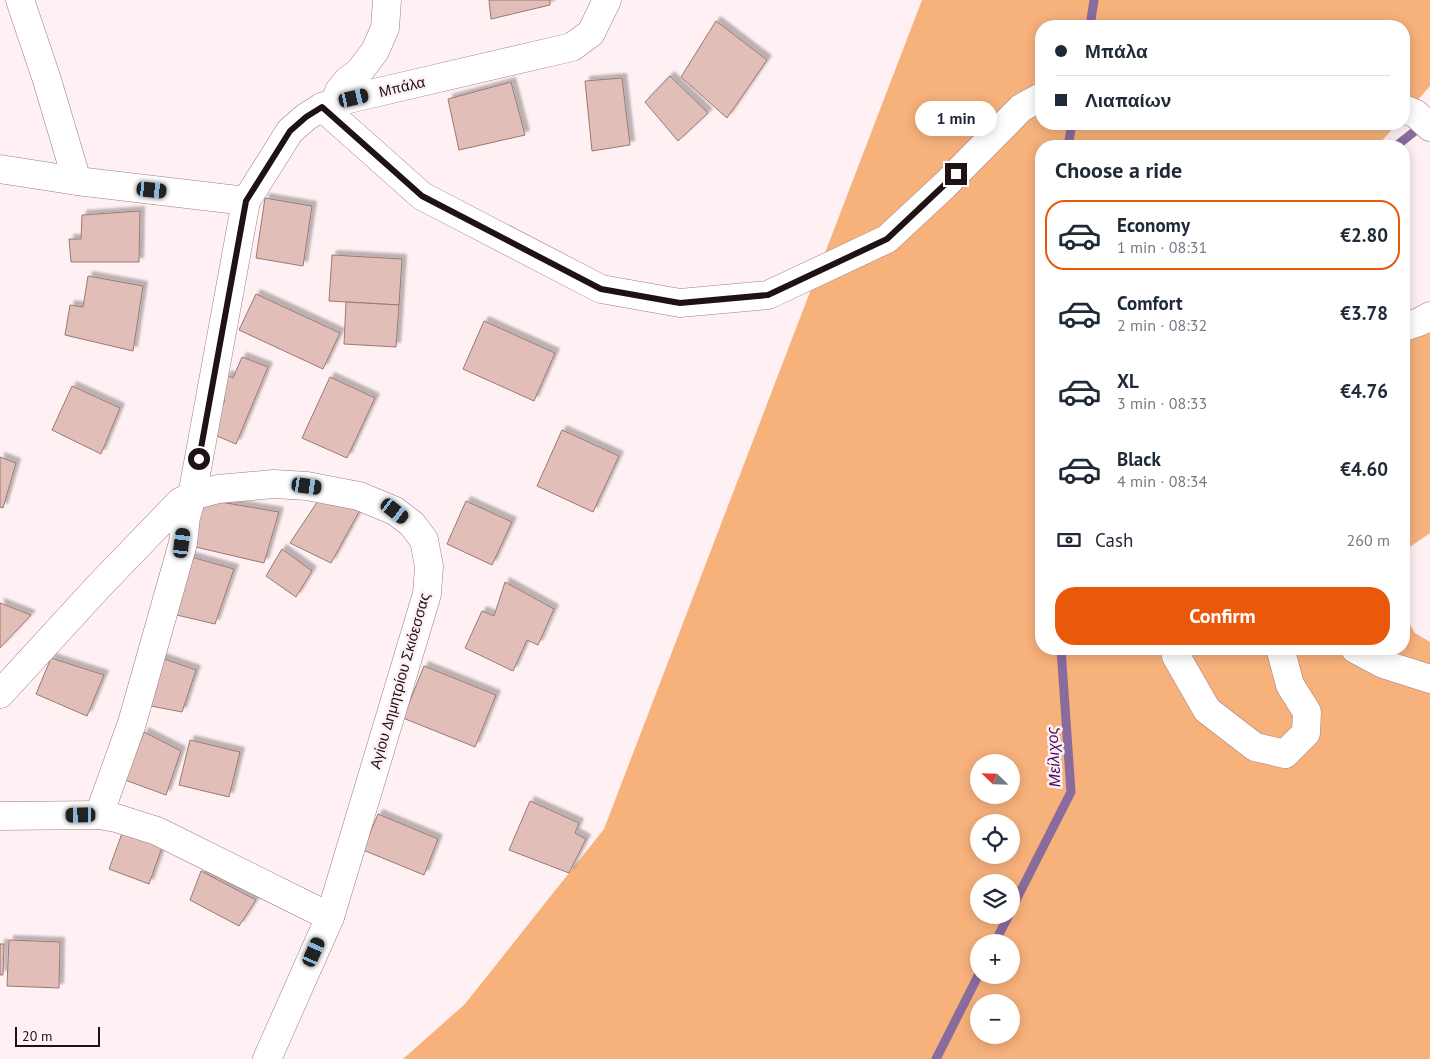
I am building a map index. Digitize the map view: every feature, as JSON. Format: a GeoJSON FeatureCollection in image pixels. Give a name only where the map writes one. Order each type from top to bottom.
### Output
{"type":"FeatureCollection","features":[{"type":"Feature","properties":{"kind":"street"},"geometry":{"type":"LineString","coordinates":[[20,0],[47,80],[77,181]]}},
{"type":"Feature","properties":{"kind":"street"},"geometry":{"type":"LineString","coordinates":[[387,0],[385,28],[375,51],[329,104],[422,196],[601,289],[680,303],[768,295],[887,239],[945,185],[1021,108],[1035,100]]}},
{"type":"Feature","properties":{"kind":"street","name":"Μπάλα"},"geometry":{"type":"LineString","coordinates":[[99,815],[135,714],[182,543],[246,201],[290,131],[306,117],[329,104],[572,47],[591,33],[607,0]]}},
{"type":"Feature","properties":{"kind":"street"},"geometry":{"type":"LineString","coordinates":[[0,169],[77,181],[246,201]]}},
{"type":"Feature","properties":{"kind":"street"},"geometry":{"type":"LineString","coordinates":[[1410,325],[1430,316]]}},
{"type":"Feature","properties":{"kind":"street","name":"Αγίου Δημητρίου Σκιόεσσας"},"geometry":{"type":"LineString","coordinates":[[0,694],[171,510],[180,502],[192,496],[218,490],[274,484],[324,489],[359,496],[395,511],[412,524],[424,540],[429,566],[427,594],[330,917],[267,1059]]}},
{"type":"Feature","properties":{"kind":"street"},"geometry":{"type":"LineString","coordinates":[[1176,655],[1207,710],[1255,747],[1285,754],[1306,733],[1307,712],[1290,685],[1282,655]]}},
{"type":"Feature","properties":{"kind":"street"},"geometry":{"type":"LineString","coordinates":[[1366,655],[1383,664],[1430,679]]}},
{"type":"Feature","properties":{"kind":"street"},"geometry":{"type":"LineString","coordinates":[[0,816],[99,815],[116,818],[157,831],[330,917]]}},
{"type":"Feature","properties":{"kind":"shaded area"},"geometry":{"type":"Polygon","coordinates":[[[922,0],[1430,0],[1430,86],[1410,109],[1410,20],[1035,20],[1035,130],[1392,130],[1382,140],[1035,140],[1035,655],[1410,655],[1410,625],[1415,633],[1430,642],[1430,1059],[403,1059],[465,1004],[604,829],[922,0]]]}},
{"type":"Feature","properties":{"kind":"shaded area"},"geometry":{"type":"Polygon","coordinates":[[[1430,333],[1430,533],[1410,547],[1410,339],[1430,333]]]}},
{"type":"Feature","properties":{"kind":"building"},"geometry":{"type":"Polygon","coordinates":[[[489,0],[550,0],[550,5],[491,19],[489,0]]]}},
{"type":"Feature","properties":{"kind":"building"},"geometry":{"type":"Polygon","coordinates":[[[716,21],[767,60],[727,118],[681,77],[716,21]]]}},
{"type":"Feature","properties":{"kind":"building"},"geometry":{"type":"Polygon","coordinates":[[[670,76],[708,113],[678,141],[645,102],[670,76]]]}},
{"type":"Feature","properties":{"kind":"building"},"geometry":{"type":"Polygon","coordinates":[[[622,78],[630,145],[592,151],[585,81],[622,78]]]}},
{"type":"Feature","properties":{"kind":"building"},"geometry":{"type":"Polygon","coordinates":[[[511,82],[525,135],[459,150],[448,99],[511,82]]]}},
{"type":"Feature","properties":{"kind":"building"},"geometry":{"type":"Polygon","coordinates":[[[265,198],[312,206],[303,266],[256,258],[265,198]]]}},
{"type":"Feature","properties":{"kind":"building"},"geometry":{"type":"Polygon","coordinates":[[[140,211],[139,262],[71,262],[69,239],[81,239],[82,215],[140,211]]]}},
{"type":"Feature","properties":{"kind":"building"},"geometry":{"type":"Polygon","coordinates":[[[332,255],[402,259],[399,305],[329,301],[332,255]]]}},
{"type":"Feature","properties":{"kind":"building"},"geometry":{"type":"Polygon","coordinates":[[[88,276],[143,286],[133,351],[65,335],[70,305],[83,307],[88,276]]]}},
{"type":"Feature","properties":{"kind":"building"},"geometry":{"type":"Polygon","coordinates":[[[256,294],[340,333],[323,369],[239,330],[256,294]]]}},
{"type":"Feature","properties":{"kind":"building"},"geometry":{"type":"Polygon","coordinates":[[[346,302],[399,305],[396,347],[344,344],[346,302]]]}},
{"type":"Feature","properties":{"kind":"building"},"geometry":{"type":"Polygon","coordinates":[[[484,321],[555,353],[534,401],[463,369],[484,321]]]}},
{"type":"Feature","properties":{"kind":"building"},"geometry":{"type":"Polygon","coordinates":[[[242,357],[268,367],[236,444],[210,433],[225,400],[217,397],[227,375],[233,378],[242,357]]]}},
{"type":"Feature","properties":{"kind":"building"},"geometry":{"type":"Polygon","coordinates":[[[330,377],[375,398],[347,458],[302,438],[330,377]]]}},
{"type":"Feature","properties":{"kind":"building"},"geometry":{"type":"Polygon","coordinates":[[[72,386],[120,408],[101,454],[52,430],[72,386]]]}},
{"type":"Feature","properties":{"kind":"building"},"geometry":{"type":"Polygon","coordinates":[[[562,430],[619,456],[593,512],[537,486],[562,430]]]}},
{"type":"Feature","properties":{"kind":"building"},"geometry":{"type":"Polygon","coordinates":[[[0,457],[16,463],[3,508],[0,507],[0,457]]]}},
{"type":"Feature","properties":{"kind":"building"},"geometry":{"type":"Polygon","coordinates":[[[322,495],[360,510],[331,563],[290,543],[322,495]]]}},
{"type":"Feature","properties":{"kind":"building"},"geometry":{"type":"Polygon","coordinates":[[[197,498],[279,512],[264,563],[187,545],[197,498]]]}},
{"type":"Feature","properties":{"kind":"building"},"geometry":{"type":"Polygon","coordinates":[[[466,501],[512,522],[492,565],[447,544],[466,501]]]}},
{"type":"Feature","properties":{"kind":"building"},"geometry":{"type":"Polygon","coordinates":[[[282,549],[312,571],[296,597],[266,576],[282,549]]]}},
{"type":"Feature","properties":{"kind":"building"},"geometry":{"type":"Polygon","coordinates":[[[184,555],[234,569],[215,624],[164,612],[184,555]]]}},
{"type":"Feature","properties":{"kind":"building"},"geometry":{"type":"Polygon","coordinates":[[[505,582],[554,609],[538,645],[527,640],[513,671],[465,648],[482,611],[494,616],[505,582]]]}},
{"type":"Feature","properties":{"kind":"building"},"geometry":{"type":"Polygon","coordinates":[[[0,603],[31,615],[0,648],[0,603]]]}},
{"type":"Feature","properties":{"kind":"building"},"geometry":{"type":"Polygon","coordinates":[[[153,655],[196,670],[182,712],[141,704],[153,655]]]}},
{"type":"Feature","properties":{"kind":"building"},"geometry":{"type":"Polygon","coordinates":[[[51,658],[104,675],[87,716],[36,694],[51,658]]]}},
{"type":"Feature","properties":{"kind":"building"},"geometry":{"type":"Polygon","coordinates":[[[424,666],[496,695],[475,747],[403,718],[424,666]]]}},
{"type":"Feature","properties":{"kind":"building"},"geometry":{"type":"Polygon","coordinates":[[[144,732],[181,751],[166,795],[125,780],[144,732]]]}},
{"type":"Feature","properties":{"kind":"building"},"geometry":{"type":"Polygon","coordinates":[[[190,740],[240,752],[229,797],[179,785],[190,740]]]}},
{"type":"Feature","properties":{"kind":"building"},"geometry":{"type":"Polygon","coordinates":[[[530,801],[579,823],[575,833],[586,839],[569,873],[509,850],[530,801]]]}},
{"type":"Feature","properties":{"kind":"building"},"geometry":{"type":"Polygon","coordinates":[[[378,814],[438,839],[424,875],[363,850],[378,814]]]}},
{"type":"Feature","properties":{"kind":"building"},"geometry":{"type":"Polygon","coordinates":[[[124,828],[164,842],[149,884],[109,869],[124,828]]]}},
{"type":"Feature","properties":{"kind":"building"},"geometry":{"type":"Polygon","coordinates":[[[201,871],[256,900],[239,926],[190,900],[201,871]]]}},
{"type":"Feature","properties":{"kind":"building"},"geometry":{"type":"Polygon","coordinates":[[[9,940],[60,942],[59,988],[7,986],[9,940]]]}},
{"type":"Feature","properties":{"kind":"building"},"geometry":{"type":"Polygon","coordinates":[[[0,944],[4,944],[3,975],[0,975],[0,944]]]}},
{"type":"Feature","properties":{"kind":"waterway","name":"Μείλιχος"},"geometry":{"type":"LineString","coordinates":[[1091,20],[1094,0]]}},
{"type":"Feature","properties":{"kind":"waterway"},"geometry":{"type":"LineString","coordinates":[[1404,140],[1424,124]]}},
{"type":"Feature","properties":{"kind":"waterway","name":"Μείλιχος"},"geometry":{"type":"LineString","coordinates":[[1069,140],[1071,130]]}},
{"type":"Feature","properties":{"kind":"waterway","name":"Μείλιχος"},"geometry":{"type":"LineString","coordinates":[[1020,892],[1071,792],[1061,655]]}},
{"type":"Feature","properties":{"kind":"waterway","name":"Μείλιχος"},"geometry":{"type":"LineString","coordinates":[[999,934],[1004,924]]}},
{"type":"Feature","properties":{"kind":"waterway","name":"Μείλιχος"},"geometry":{"type":"LineString","coordinates":[[936,1059],[974,984]]}},
{"type":"Feature","properties":{"kind":"route"},"geometry":{"type":"LineString","coordinates":[[199,459],[246,201],[290,131],[306,117],[322,107],[422,196],[601,289],[680,303],[768,295],[887,239],[956,174]]}}]}
